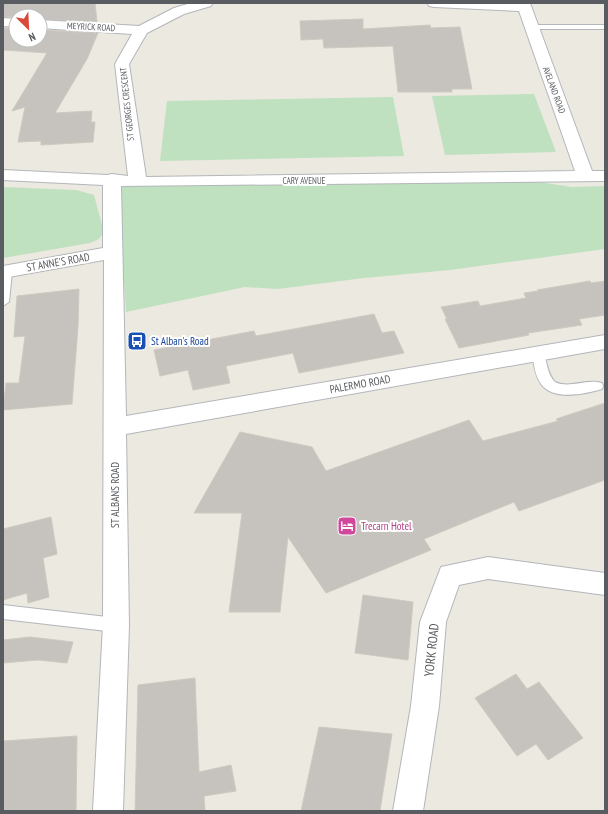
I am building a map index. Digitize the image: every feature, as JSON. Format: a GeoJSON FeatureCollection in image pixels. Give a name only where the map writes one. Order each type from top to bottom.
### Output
{"type":"FeatureCollection","features":[{"type":"Feature","properties":{"kind":"street"},"geometry":{"type":"LineString","coordinates":[[141,30],[179,11],[206,3]]}},
{"type":"Feature","properties":{"kind":"street"},"geometry":{"type":"LineString","coordinates":[[434,3],[523,5]]}},
{"type":"Feature","properties":{"kind":"street","name":"AVELAND ROAD"},"geometry":{"type":"LineString","coordinates":[[523,5],[585,176]]}},
{"type":"Feature","properties":{"kind":"street","name":"MEYRICK ROAD"},"geometry":{"type":"LineString","coordinates":[[48,24],[141,30]]}},
{"type":"Feature","properties":{"kind":"street","name":"ST GEORGES CRESCENT"},"geometry":{"type":"LineString","coordinates":[[138,182],[122,64],[141,30]]}},
{"type":"Feature","properties":{"kind":"street","name":"CARY AVENUE"},"geometry":{"type":"LineString","coordinates":[[3,175],[112,179],[138,182],[605,176]]}},
{"type":"Feature","properties":{"kind":"street","name":"ST ALBANS ROAD"},"geometry":{"type":"LineString","coordinates":[[108,811],[116,625],[112,179]]}},
{"type":"Feature","properties":{"kind":"street","name":"ST ANNE'S ROAD"},"geometry":{"type":"LineString","coordinates":[[4,271],[113,252]]}},
{"type":"Feature","properties":{"kind":"street","name":"PALERMO ROAD"},"geometry":{"type":"LineString","coordinates":[[115,426],[605,342]]}},
{"type":"Feature","properties":{"kind":"street","name":"YORK ROAD"},"geometry":{"type":"LineString","coordinates":[[408,811],[425,706],[433,622],[450,575],[488,568],[605,584]]}},
{"type":"Feature","properties":{"kind":"lane"},"geometry":{"type":"LineString","coordinates":[[532,27],[605,27]]}},
{"type":"Feature","properties":{"kind":"lane"},"geometry":{"type":"LineString","coordinates":[[3,302],[4,271]]}},
{"type":"Feature","properties":{"kind":"lane"},"geometry":{"type":"LineString","coordinates":[[538,354],[546,382],[553,387],[561,390],[597,386]]}},
{"type":"Feature","properties":{"kind":"lane"},"geometry":{"type":"LineString","coordinates":[[3,612],[116,625]]}},
{"type":"Feature","properties":{"kind":"green space"},"geometry":{"type":"Polygon","coordinates":[[[534,94],[556,152],[445,155],[432,96],[534,94]]]}},
{"type":"Feature","properties":{"kind":"green space"},"geometry":{"type":"Polygon","coordinates":[[[393,97],[404,156],[160,161],[167,101],[393,97]]]}},
{"type":"Feature","properties":{"kind":"green space"},"geometry":{"type":"Polygon","coordinates":[[[532,181],[572,187],[605,186],[605,249],[450,270],[364,278],[278,289],[245,287],[126,312],[118,184],[160,186],[532,181]]]}},
{"type":"Feature","properties":{"kind":"green space"},"geometry":{"type":"Polygon","coordinates":[[[3,187],[76,190],[94,195],[104,232],[99,239],[90,243],[3,258],[3,187]]]}},
{"type":"Feature","properties":{"kind":"building"},"geometry":{"type":"Polygon","coordinates":[[[3,3],[95,3],[97,22],[48,19],[48,8],[8,8],[8,17],[3,17],[3,3]]]}},
{"type":"Feature","properties":{"kind":"building"},"geometry":{"type":"Polygon","coordinates":[[[363,19],[363,29],[430,25],[431,28],[460,27],[472,89],[452,89],[452,92],[398,92],[393,46],[324,48],[323,39],[301,40],[300,21],[363,19]]]}},
{"type":"Feature","properties":{"kind":"building"},"geometry":{"type":"Polygon","coordinates":[[[3,28],[8,28],[8,48],[48,48],[48,30],[98,33],[87,59],[55,113],[92,111],[91,122],[95,122],[93,142],[41,145],[41,141],[18,142],[25,107],[12,111],[47,53],[3,50],[3,28]]]}},
{"type":"Feature","properties":{"kind":"building"},"geometry":{"type":"Polygon","coordinates":[[[590,281],[591,283],[605,281],[605,315],[579,319],[582,325],[528,333],[529,335],[459,348],[441,307],[478,301],[480,306],[526,298],[524,293],[590,281]]]}},
{"type":"Feature","properties":{"kind":"building"},"geometry":{"type":"Polygon","coordinates":[[[79,289],[78,327],[72,404],[3,410],[6,383],[19,383],[25,336],[14,337],[17,296],[79,289]]]}},
{"type":"Feature","properties":{"kind":"building"},"geometry":{"type":"Polygon","coordinates":[[[374,314],[382,333],[394,331],[404,353],[299,373],[293,353],[226,366],[230,383],[193,390],[188,370],[160,376],[154,350],[254,331],[256,336],[374,314]]]}},
{"type":"Feature","properties":{"kind":"building","name":"Trecarn Hotel"},"geometry":{"type":"Polygon","coordinates":[[[605,403],[605,480],[519,511],[514,502],[424,539],[431,550],[326,593],[288,537],[280,612],[229,612],[242,513],[194,513],[240,432],[312,447],[326,471],[469,420],[483,441],[558,421],[556,419],[605,403]]]}},
{"type":"Feature","properties":{"kind":"building"},"geometry":{"type":"Polygon","coordinates":[[[51,517],[57,554],[43,558],[49,597],[28,603],[27,593],[3,600],[3,529],[51,517]]]}},
{"type":"Feature","properties":{"kind":"building"},"geometry":{"type":"Polygon","coordinates":[[[363,595],[413,602],[408,660],[355,653],[363,595]]]}},
{"type":"Feature","properties":{"kind":"building"},"geometry":{"type":"Polygon","coordinates":[[[30,637],[73,642],[67,663],[38,660],[3,663],[3,640],[30,637]]]}},
{"type":"Feature","properties":{"kind":"building"},"geometry":{"type":"Polygon","coordinates":[[[516,674],[527,689],[539,682],[583,738],[548,760],[536,744],[517,756],[475,698],[516,674]]]}},
{"type":"Feature","properties":{"kind":"building"},"geometry":{"type":"Polygon","coordinates":[[[195,678],[199,772],[231,765],[236,791],[204,796],[205,811],[135,811],[138,685],[195,678]]]}},
{"type":"Feature","properties":{"kind":"building"},"geometry":{"type":"Polygon","coordinates":[[[319,727],[392,734],[380,811],[301,811],[319,727]]]}},
{"type":"Feature","properties":{"kind":"building"},"geometry":{"type":"Polygon","coordinates":[[[77,736],[76,811],[3,811],[3,741],[77,736]]]}},
{"type":"Feature","properties":{"kind":"place","name":"St Alban's Road"},"geometry":{"type":"Point","coordinates":[137,341]}},
{"type":"Feature","properties":{"kind":"place","name":"Trecarn Hotel"},"geometry":{"type":"Point","coordinates":[347,526]}}]}
